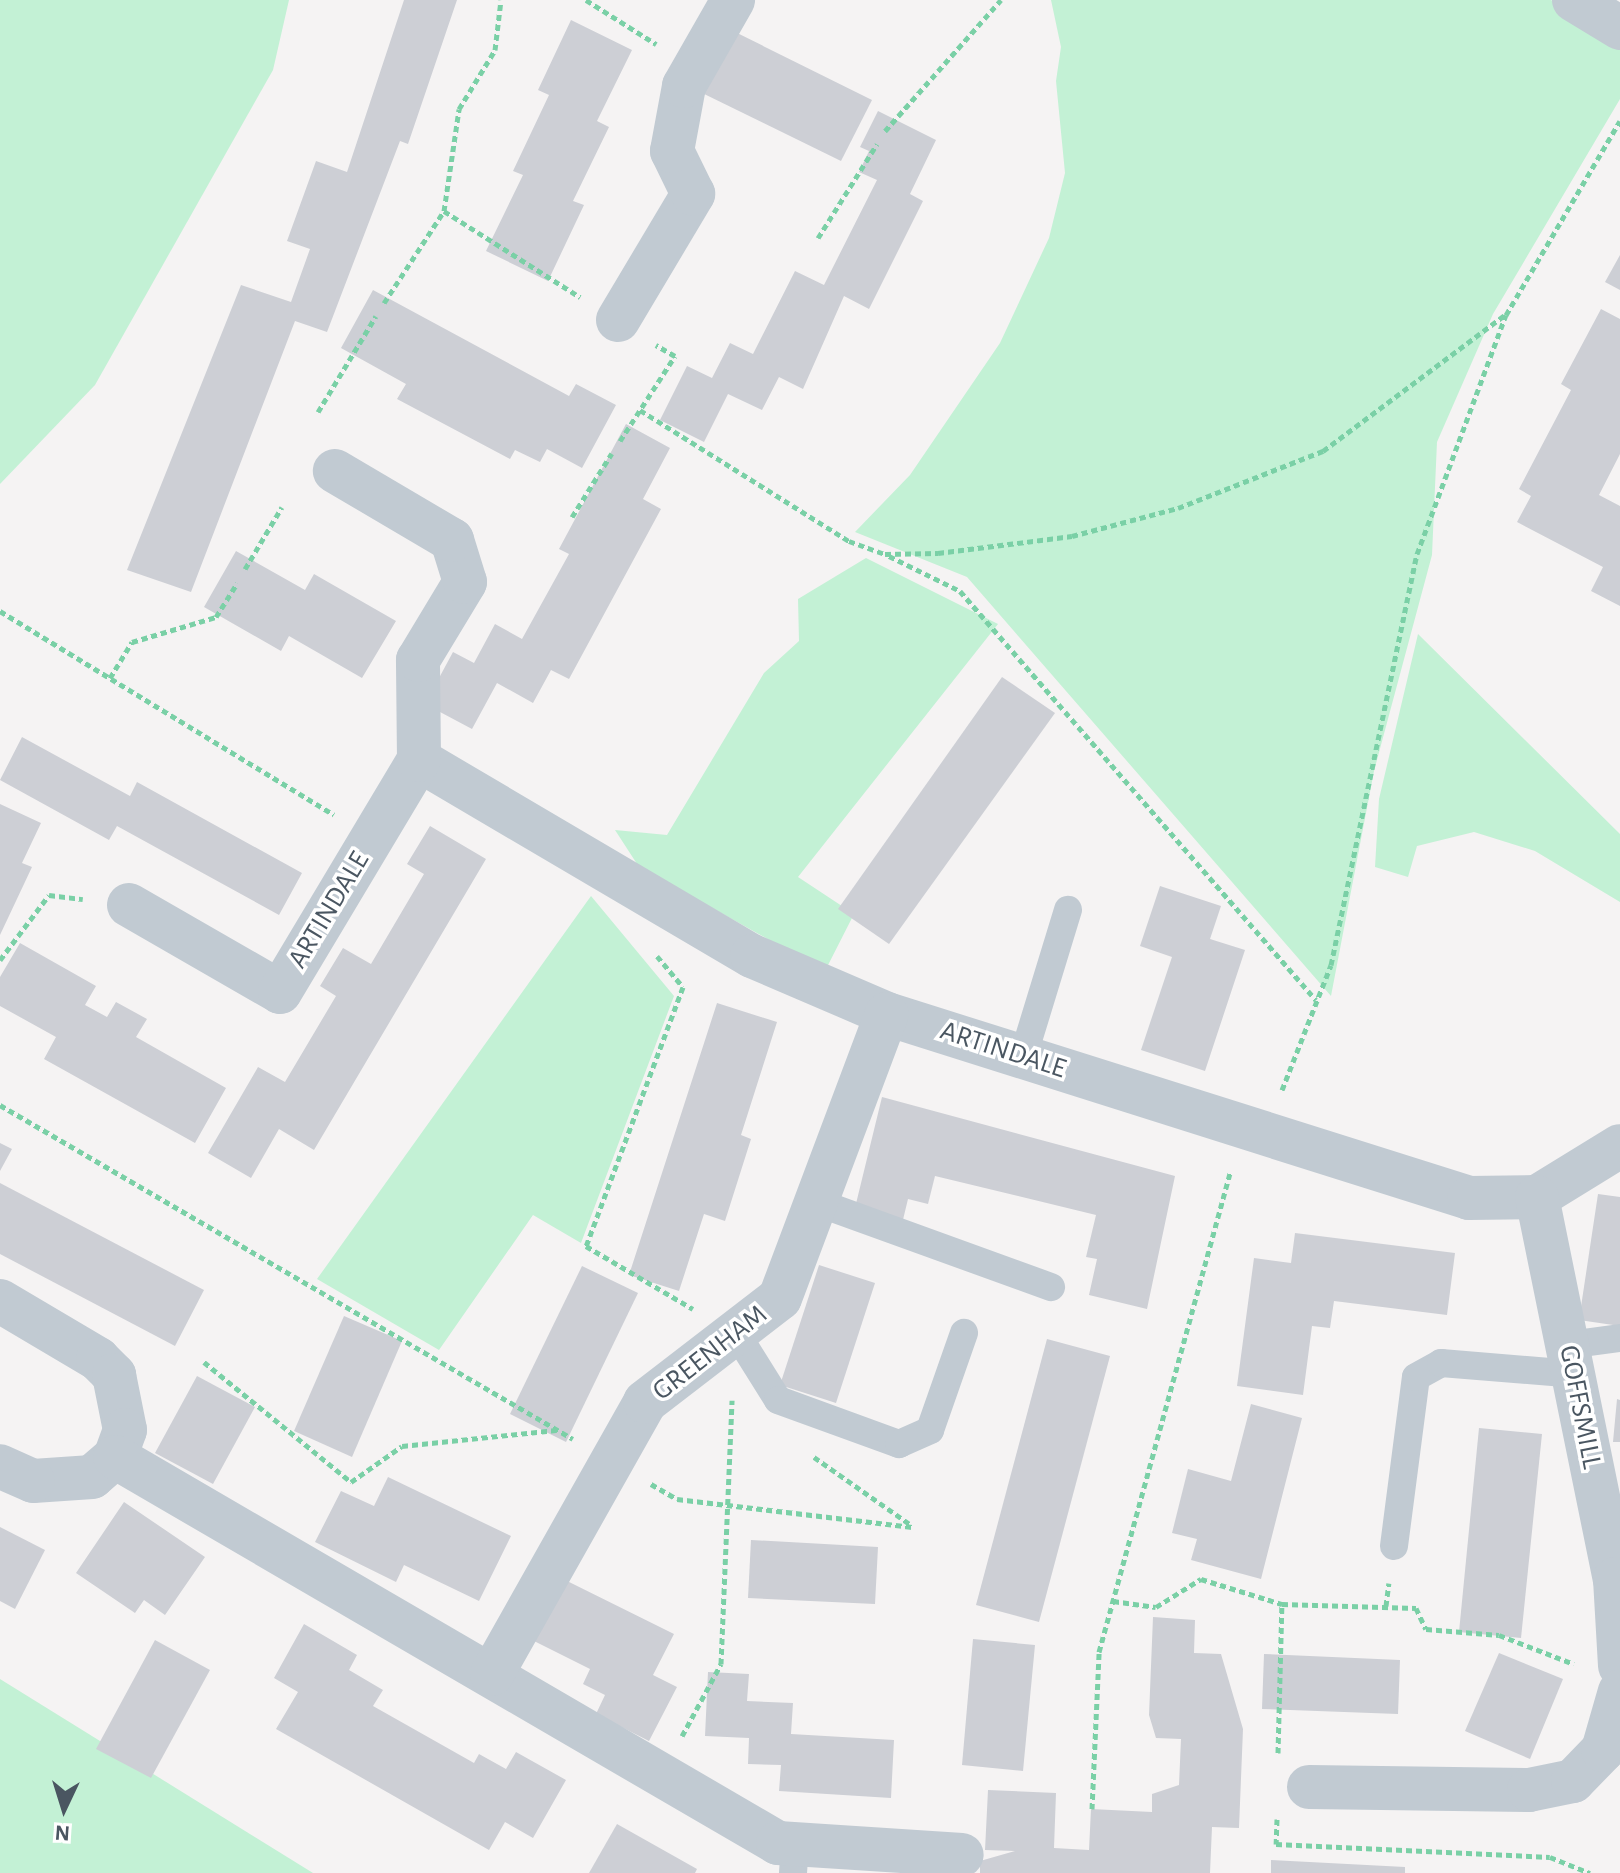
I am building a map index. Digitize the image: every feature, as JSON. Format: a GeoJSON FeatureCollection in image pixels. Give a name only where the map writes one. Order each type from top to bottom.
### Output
{"type":"FeatureCollection","features":[{"type":"Feature","properties":{"kind":"street"},"geometry":{"type":"LineString","coordinates":[[618,320],[693,194],[672,151],[694,68],[733,0]]}},
{"type":"Feature","properties":{"kind":"street"},"geometry":{"type":"LineString","coordinates":[[1574,0],[1620,28]]}},
{"type":"Feature","properties":{"kind":"street"},"geometry":{"type":"LineString","coordinates":[[335,471],[452,540],[465,582],[418,660],[419,760]]}},
{"type":"Feature","properties":{"kind":"street","name":"ARTINDALE"},"geometry":{"type":"LineString","coordinates":[[129,905],[280,992],[419,760],[752,956],[887,1014],[1469,1198],[1537,1197]]}},
{"type":"Feature","properties":{"kind":"street","name":"GREENHAM"},"geometry":{"type":"LineString","coordinates":[[492,1674],[645,1402],[738,1336],[780,1298],[887,1014]]}},
{"type":"Feature","properties":{"kind":"street"},"geometry":{"type":"LineString","coordinates":[[1537,1197],[1620,1146]]}},
{"type":"Feature","properties":{"kind":"street","name":"GOFFSMILL"},"geometry":{"type":"LineString","coordinates":[[1537,1197],[1615,1579],[1600,1666]]}},
{"type":"Feature","properties":{"kind":"street"},"geometry":{"type":"LineString","coordinates":[[0,1301],[114,1375],[125,1430],[115,1457],[92,1477],[64,1483],[33,1481],[0,1466]]}},
{"type":"Feature","properties":{"kind":"street"},"geometry":{"type":"LineString","coordinates":[[115,1457],[778,1843],[794,1859],[962,1855]]}},
{"type":"Feature","properties":{"kind":"street"},"geometry":{"type":"LineString","coordinates":[[1288,1790],[1529,1790],[1573,1781],[1603,1750],[1620,1691]]}},
{"type":"Feature","properties":{"kind":"lane"},"geometry":{"type":"LineString","coordinates":[[1023,1057],[1068,910]]}},
{"type":"Feature","properties":{"kind":"lane"},"geometry":{"type":"LineString","coordinates":[[816,1202],[1051,1287]]}},
{"type":"Feature","properties":{"kind":"lane"},"geometry":{"type":"LineString","coordinates":[[738,1336],[778,1400],[899,1444],[930,1430],[964,1333]]}},
{"type":"Feature","properties":{"kind":"lane"},"geometry":{"type":"LineString","coordinates":[[1394,1546],[1416,1377],[1441,1363],[1571,1359],[1620,1338]]}},
{"type":"Feature","properties":{"kind":"path"},"geometry":{"type":"LineString","coordinates":[[384,303],[444,211],[459,109],[495,50],[501,0]]}},
{"type":"Feature","properties":{"kind":"path"},"geometry":{"type":"LineString","coordinates":[[586,0],[694,68]]}},
{"type":"Feature","properties":{"kind":"path"},"geometry":{"type":"LineString","coordinates":[[885,131],[1001,0]]}},
{"type":"Feature","properties":{"kind":"path"},"geometry":{"type":"LineString","coordinates":[[1279,1098],[1331,965],[1417,554],[1506,315],[1620,121]]}},
{"type":"Feature","properties":{"kind":"path"},"geometry":{"type":"LineString","coordinates":[[818,238],[877,144]]}},
{"type":"Feature","properties":{"kind":"path"},"geometry":{"type":"LineString","coordinates":[[885,554],[1072,536],[1178,508],[1323,451],[1506,315]]}},
{"type":"Feature","properties":{"kind":"path"},"geometry":{"type":"LineString","coordinates":[[318,412],[376,316]]}},
{"type":"Feature","properties":{"kind":"path"},"geometry":{"type":"LineString","coordinates":[[640,410],[849,541],[885,554],[960,591],[1317,1001]]}},
{"type":"Feature","properties":{"kind":"path"},"geometry":{"type":"LineString","coordinates":[[572,517],[612,453]]}},
{"type":"Feature","properties":{"kind":"path"},"geometry":{"type":"LineString","coordinates":[[245,569],[282,507]]}},
{"type":"Feature","properties":{"kind":"path"},"geometry":{"type":"LineString","coordinates":[[110,678],[132,642],[216,617],[237,583]]}},
{"type":"Feature","properties":{"kind":"path"},"geometry":{"type":"LineString","coordinates":[[0,611],[373,838]]}},
{"type":"Feature","properties":{"kind":"path"},"geometry":{"type":"LineString","coordinates":[[0,960],[49,895],[129,905]]}},
{"type":"Feature","properties":{"kind":"path"},"geometry":{"type":"LineString","coordinates":[[654,952],[683,987],[586,1246],[738,1336]]}},
{"type":"Feature","properties":{"kind":"path"},"geometry":{"type":"LineString","coordinates":[[0,1105],[677,1499],[912,1527]]}},
{"type":"Feature","properties":{"kind":"path"},"geometry":{"type":"LineString","coordinates":[[1092,1809],[1099,1652],[1233,1166]]}},
{"type":"Feature","properties":{"kind":"path"},"geometry":{"type":"LineString","coordinates":[[204,1362],[351,1482],[402,1446],[557,1430]]}},
{"type":"Feature","properties":{"kind":"path"},"geometry":{"type":"LineString","coordinates":[[661,1774],[721,1664],[732,1399]]}},
{"type":"Feature","properties":{"kind":"path"},"geometry":{"type":"LineString","coordinates":[[1113,1601],[1156,1607],[1201,1579],[1282,1604],[1416,1608],[1426,1629],[1499,1635],[1600,1666]]}},
{"type":"Feature","properties":{"kind":"path"},"geometry":{"type":"LineString","coordinates":[[1282,1604],[1288,1790],[1276,1844],[1550,1857],[1590,1873]]}},
{"type":"Feature","properties":{"kind":"green space"},"geometry":{"type":"Polygon","coordinates":[[[0,0],[289,0],[273,70],[95,385],[0,484],[0,0]]]}},
{"type":"Feature","properties":{"kind":"green space"},"geometry":{"type":"Polygon","coordinates":[[[1051,0],[1551,0],[1620,40],[1620,99],[1493,314],[1437,442],[1432,555],[1374,771],[1331,996],[967,577],[855,532],[910,475],[1000,343],[1049,238],[1065,173],[1056,81],[1061,47],[1051,0]]]}},
{"type":"Feature","properties":{"kind":"green space"},"geometry":{"type":"Polygon","coordinates":[[[866,558],[998,624],[798,877],[854,914],[825,971],[639,867],[615,830],[667,835],[764,673],[799,641],[798,599],[866,558]]]}},
{"type":"Feature","properties":{"kind":"green space"},"geometry":{"type":"Polygon","coordinates":[[[1418,634],[1620,834],[1620,902],[1535,851],[1474,832],[1417,846],[1408,877],[1375,867],[1379,799],[1418,634]]]}},
{"type":"Feature","properties":{"kind":"green space"},"geometry":{"type":"Polygon","coordinates":[[[591,896],[674,996],[581,1243],[533,1215],[439,1350],[317,1279],[591,896]]]}},
{"type":"Feature","properties":{"kind":"green space"},"geometry":{"type":"Polygon","coordinates":[[[0,1679],[313,1873],[0,1873],[0,1679]]]}},
{"type":"Feature","properties":{"kind":"building"},"geometry":{"type":"Polygon","coordinates":[[[404,0],[457,0],[408,144],[400,141],[327,332],[295,321],[191,592],[127,570],[241,285],[291,302],[310,249],[287,241],[316,161],[347,172],[404,0]]]}},
{"type":"Feature","properties":{"kind":"building"},"geometry":{"type":"Polygon","coordinates":[[[571,20],[632,50],[597,121],[609,127],[573,201],[584,205],[548,281],[486,251],[523,175],[513,171],[549,95],[538,90],[571,20]]]}},
{"type":"Feature","properties":{"kind":"building"},"geometry":{"type":"Polygon","coordinates":[[[727,28],[872,100],[841,161],[696,90],[727,28]]]}},
{"type":"Feature","properties":{"kind":"building"},"geometry":{"type":"Polygon","coordinates":[[[878,111],[936,140],[910,194],[923,201],[869,309],[844,296],[803,389],[779,377],[762,410],[728,394],[704,442],[660,420],[687,366],[712,378],[730,343],[753,354],[795,271],[824,285],[877,180],[859,172],[869,151],[860,147],[878,111]]]}},
{"type":"Feature","properties":{"kind":"building"},"geometry":{"type":"Polygon","coordinates":[[[1620,255],[1620,290],[1605,282],[1620,255]]]}},
{"type":"Feature","properties":{"kind":"building"},"geometry":{"type":"Polygon","coordinates":[[[373,290],[569,396],[576,384],[616,405],[582,468],[547,449],[540,462],[515,450],[510,459],[397,399],[406,384],[341,348],[373,290]]]}},
{"type":"Feature","properties":{"kind":"building"},"geometry":{"type":"Polygon","coordinates":[[[1601,309],[1620,319],[1620,454],[1599,495],[1620,506],[1620,606],[1591,591],[1603,567],[1517,522],[1531,496],[1519,489],[1571,390],[1561,384],[1601,309]]]}},
{"type":"Feature","properties":{"kind":"building"},"geometry":{"type":"Polygon","coordinates":[[[626,424],[670,448],[643,499],[661,509],[569,679],[551,670],[533,703],[497,683],[472,729],[425,704],[453,652],[474,663],[495,624],[522,639],[569,554],[559,549],[626,424]]]}},
{"type":"Feature","properties":{"kind":"building"},"geometry":{"type":"Polygon","coordinates":[[[236,551],[305,590],[314,574],[396,621],[362,678],[289,636],[281,651],[204,607],[236,551]]]}},
{"type":"Feature","properties":{"kind":"building"},"geometry":{"type":"Polygon","coordinates":[[[1002,677],[1055,713],[889,944],[838,909],[1002,677]]]}},
{"type":"Feature","properties":{"kind":"building"},"geometry":{"type":"Polygon","coordinates":[[[22,737],[130,796],[137,782],[302,873],[279,915],[117,826],[109,840],[0,780],[22,737]]]}},
{"type":"Feature","properties":{"kind":"building"},"geometry":{"type":"Polygon","coordinates":[[[0,804],[41,823],[22,863],[32,867],[0,935],[0,804]]]}},
{"type":"Feature","properties":{"kind":"building"},"geometry":{"type":"Polygon","coordinates":[[[430,826],[486,859],[314,1150],[279,1129],[251,1178],[208,1153],[258,1067],[285,1082],[336,996],[320,986],[343,948],[371,964],[424,874],[407,864],[430,826]]]}},
{"type":"Feature","properties":{"kind":"building"},"geometry":{"type":"Polygon","coordinates":[[[1160,886],[1221,906],[1210,939],[1245,950],[1205,1071],[1141,1050],[1172,957],[1140,946],[1160,886]]]}},
{"type":"Feature","properties":{"kind":"building"},"geometry":{"type":"Polygon","coordinates":[[[20,943],[96,986],[85,1005],[107,1017],[116,1002],[147,1019],[136,1037],[226,1088],[195,1143],[44,1059],[56,1037],[0,1006],[0,977],[20,943]]]}},
{"type":"Feature","properties":{"kind":"building"},"geometry":{"type":"Polygon","coordinates":[[[717,1003],[777,1022],[741,1135],[751,1139],[725,1221],[704,1214],[679,1291],[629,1275],[717,1003]]]}},
{"type":"Feature","properties":{"kind":"building"},"geometry":{"type":"Polygon","coordinates":[[[882,1097],[1175,1176],[1147,1309],[1089,1295],[1097,1259],[1086,1257],[1096,1215],[935,1176],[928,1204],[908,1199],[901,1228],[853,1216],[882,1097]]]}},
{"type":"Feature","properties":{"kind":"building"},"geometry":{"type":"Polygon","coordinates":[[[0,1143],[12,1149],[0,1171],[0,1143]]]}},
{"type":"Feature","properties":{"kind":"building"},"geometry":{"type":"Polygon","coordinates":[[[0,1183],[204,1290],[175,1346],[0,1254],[0,1183]]]}},
{"type":"Feature","properties":{"kind":"building"},"geometry":{"type":"Polygon","coordinates":[[[1598,1194],[1620,1197],[1620,1326],[1579,1320],[1598,1194]]]}},
{"type":"Feature","properties":{"kind":"building"},"geometry":{"type":"Polygon","coordinates":[[[1295,1233],[1455,1253],[1447,1315],[1334,1301],[1330,1328],[1312,1326],[1303,1395],[1237,1386],[1254,1258],[1291,1263],[1295,1233]]]}},
{"type":"Feature","properties":{"kind":"building"},"geometry":{"type":"Polygon","coordinates":[[[819,1265],[875,1283],[836,1403],[780,1385],[819,1265]]]}},
{"type":"Feature","properties":{"kind":"building"},"geometry":{"type":"Polygon","coordinates":[[[582,1266],[638,1293],[566,1442],[510,1414],[582,1266]]]}},
{"type":"Feature","properties":{"kind":"building"},"geometry":{"type":"Polygon","coordinates":[[[344,1316],[402,1341],[352,1457],[294,1431],[344,1316]]]}},
{"type":"Feature","properties":{"kind":"building"},"geometry":{"type":"Polygon","coordinates":[[[1047,1339],[1110,1356],[1039,1622],[976,1605],[1047,1339]]]}},
{"type":"Feature","properties":{"kind":"building"},"geometry":{"type":"Polygon","coordinates":[[[197,1376],[255,1407],[213,1484],[155,1453],[197,1376]]]}},
{"type":"Feature","properties":{"kind":"building"},"geometry":{"type":"Polygon","coordinates":[[[1617,1399],[1620,1400],[1620,1442],[1613,1442],[1617,1399]]]}},
{"type":"Feature","properties":{"kind":"building"},"geometry":{"type":"Polygon","coordinates":[[[1251,1404],[1302,1418],[1261,1579],[1191,1560],[1197,1539],[1172,1533],[1188,1469],[1231,1481],[1251,1404]]]}},
{"type":"Feature","properties":{"kind":"building"},"geometry":{"type":"Polygon","coordinates":[[[1479,1428],[1542,1434],[1521,1638],[1459,1632],[1479,1428]]]}},
{"type":"Feature","properties":{"kind":"building"},"geometry":{"type":"Polygon","coordinates":[[[388,1477],[511,1536],[479,1601],[404,1565],[396,1582],[315,1542],[341,1491],[374,1506],[388,1477]]]}},
{"type":"Feature","properties":{"kind":"building"},"geometry":{"type":"Polygon","coordinates":[[[124,1502],[205,1557],[165,1615],[144,1600],[135,1613],[76,1573],[124,1502]]]}},
{"type":"Feature","properties":{"kind":"building"},"geometry":{"type":"Polygon","coordinates":[[[0,1527],[45,1550],[15,1609],[0,1601],[0,1527]]]}},
{"type":"Feature","properties":{"kind":"building"},"geometry":{"type":"Polygon","coordinates":[[[751,1540],[878,1547],[875,1604],[748,1598],[751,1540]]]}},
{"type":"Feature","properties":{"kind":"building"},"geometry":{"type":"Polygon","coordinates":[[[557,1576],[674,1634],[653,1675],[677,1687],[649,1741],[596,1714],[605,1695],[583,1684],[590,1669],[526,1637],[557,1576]]]}},
{"type":"Feature","properties":{"kind":"building"},"geometry":{"type":"Polygon","coordinates":[[[1153,1617],[1195,1620],[1194,1653],[1221,1654],[1243,1729],[1239,1828],[1212,1827],[1210,1873],[980,1873],[980,1861],[1015,1851],[985,1850],[988,1790],[1056,1793],[1054,1848],[1089,1850],[1091,1809],[1152,1812],[1152,1794],[1179,1785],[1181,1739],[1156,1738],[1149,1715],[1153,1617]]]}},
{"type":"Feature","properties":{"kind":"building"},"geometry":{"type":"Polygon","coordinates":[[[304,1624],[357,1655],[349,1670],[383,1690],[373,1706],[474,1763],[479,1754],[506,1769],[516,1752],[566,1780],[533,1838],[505,1822],[489,1850],[276,1729],[298,1692],[274,1678],[304,1624]]]}},
{"type":"Feature","properties":{"kind":"building"},"geometry":{"type":"Polygon","coordinates":[[[973,1639],[1035,1645],[1023,1771],[962,1765],[973,1639]]]}},
{"type":"Feature","properties":{"kind":"building"},"geometry":{"type":"Polygon","coordinates":[[[155,1640],[210,1670],[151,1778],[96,1749],[155,1640]]]}},
{"type":"Feature","properties":{"kind":"building"},"geometry":{"type":"Polygon","coordinates":[[[1499,1653],[1563,1679],[1530,1759],[1465,1731],[1499,1653]]]}},
{"type":"Feature","properties":{"kind":"building"},"geometry":{"type":"Polygon","coordinates":[[[1264,1654],[1400,1660],[1398,1714],[1262,1709],[1264,1654]]]}},
{"type":"Feature","properties":{"kind":"building"},"geometry":{"type":"Polygon","coordinates":[[[708,1672],[749,1674],[747,1701],[793,1703],[791,1734],[894,1740],[891,1798],[779,1791],[781,1765],[748,1764],[749,1738],[705,1736],[708,1672]]]}},
{"type":"Feature","properties":{"kind":"building"},"geometry":{"type":"Polygon","coordinates":[[[617,1824],[697,1869],[695,1873],[589,1873],[617,1824]]]}},
{"type":"Feature","properties":{"kind":"building"},"geometry":{"type":"Polygon","coordinates":[[[1271,1860],[1405,1867],[1405,1873],[1271,1873],[1271,1860]]]}}]}
